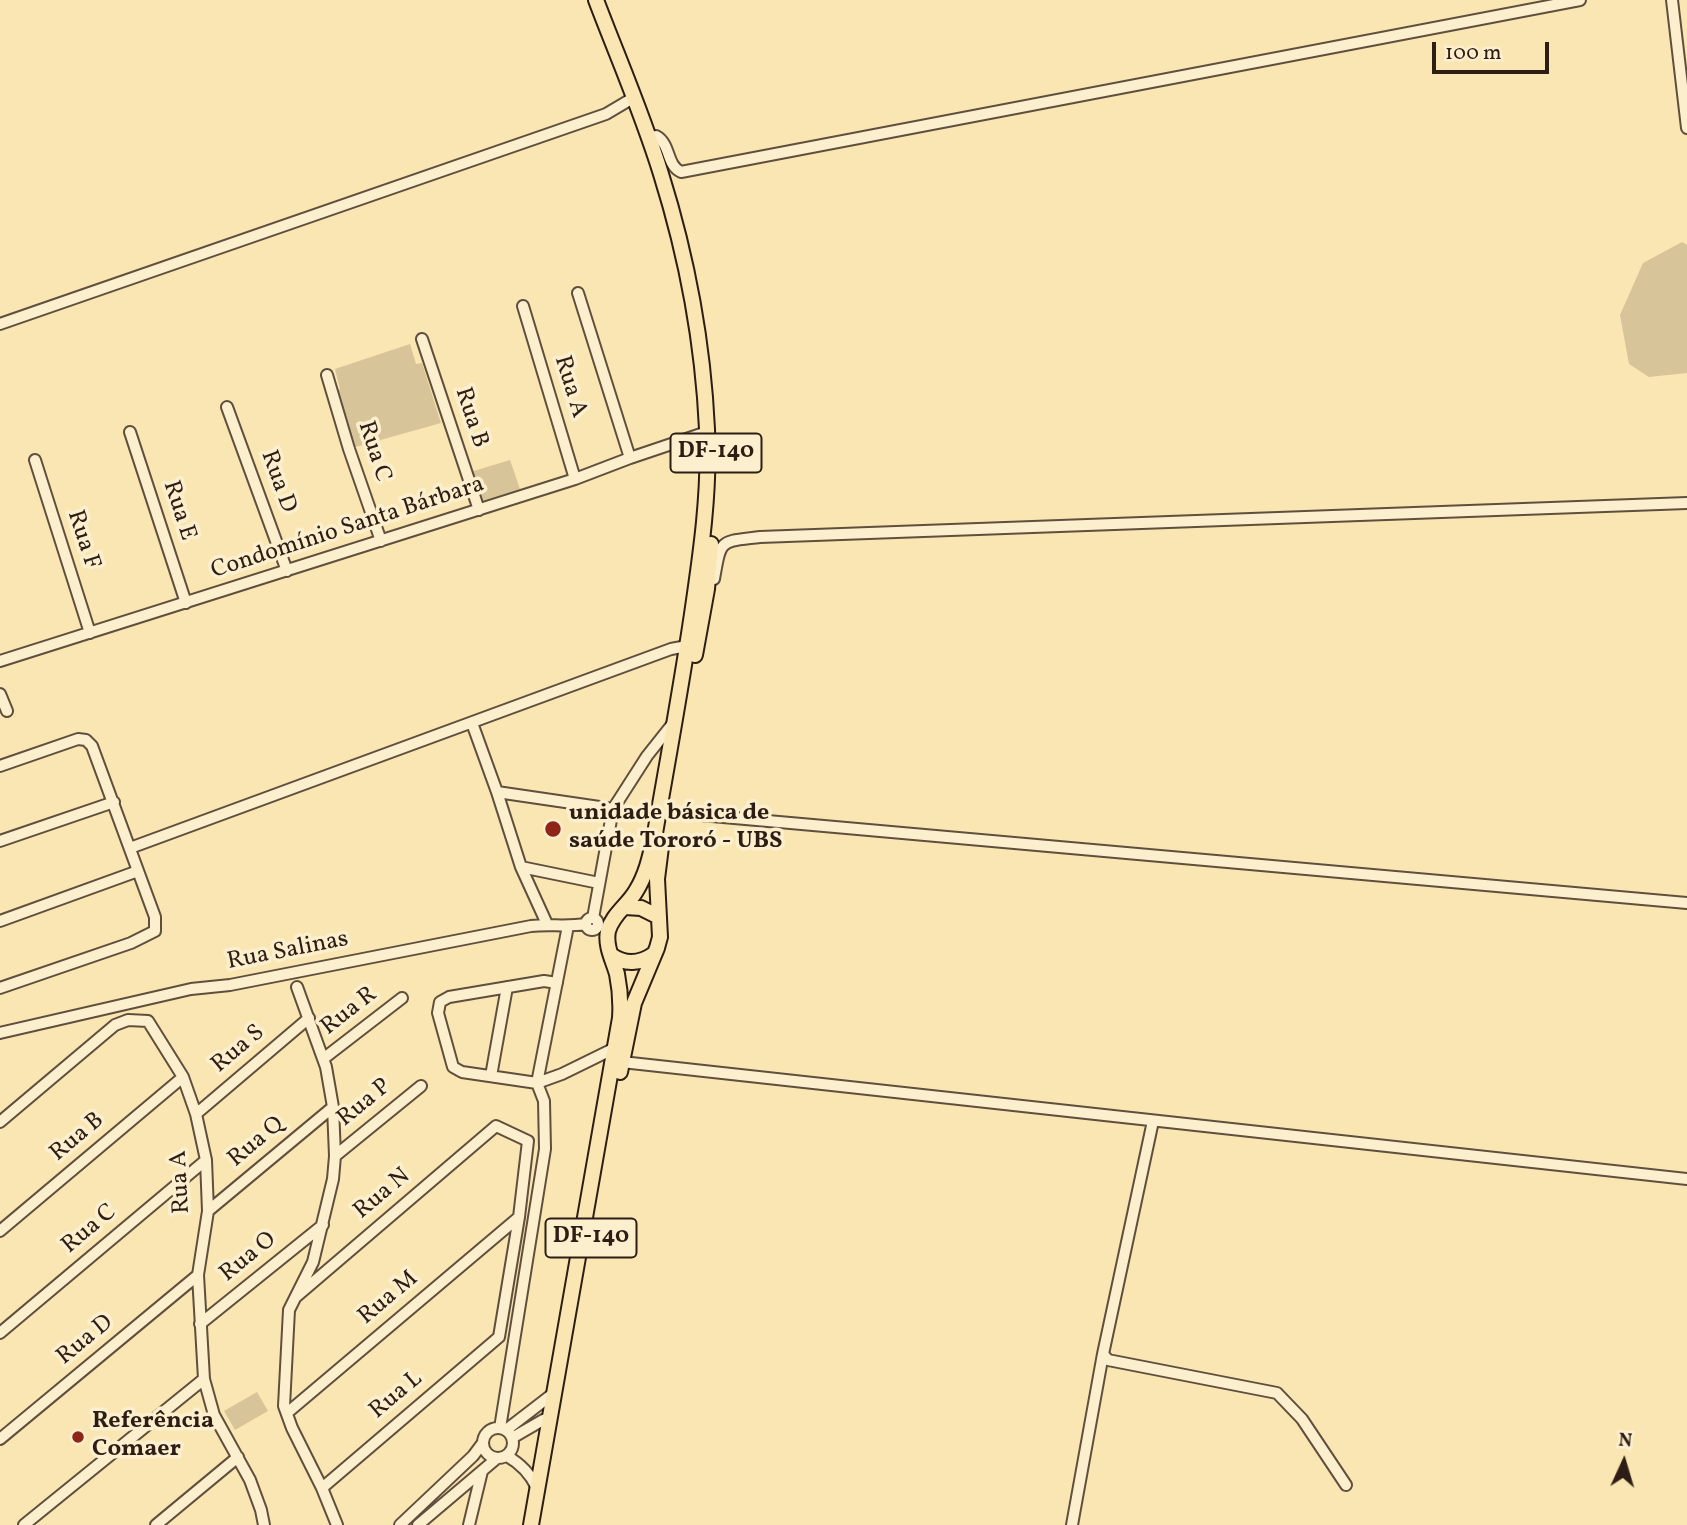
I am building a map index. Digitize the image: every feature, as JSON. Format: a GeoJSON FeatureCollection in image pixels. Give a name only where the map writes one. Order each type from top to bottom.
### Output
{"type":"FeatureCollection","features":[{"type":"Feature","properties":{"kind":"main road","name":"DF-140"},"geometry":{"type":"LineString","coordinates":[[531,1525],[620,1018],[620,992],[608,944],[608,932],[641,881],[649,860],[687,646],[703,538],[706,488],[707,432],[703,373],[696,318],[684,260],[661,174],[596,0]]}},
{"type":"Feature","properties":{"kind":"main road","name":"DF-140"},"geometry":{"type":"LineString","coordinates":[[540,1525],[634,1003],[660,937],[658,862],[707,589],[716,487],[712,374],[704,313],[692,257],[656,136],[605,0]]}},
{"type":"Feature","properties":{"kind":"main road"},"geometry":{"type":"LineString","coordinates":[[620,911],[641,908],[659,917]]}},
{"type":"Feature","properties":{"kind":"main road"},"geometry":{"type":"LineString","coordinates":[[611,955],[621,961],[633,962],[645,960],[654,954]]}},
{"type":"Feature","properties":{"kind":"street"},"geometry":{"type":"LineString","coordinates":[[656,136],[665,144],[672,165],[681,172],[1580,0]]}},
{"type":"Feature","properties":{"kind":"street"},"geometry":{"type":"LineString","coordinates":[[1672,0],[1687,128]]}},
{"type":"Feature","properties":{"kind":"street"},"geometry":{"type":"LineString","coordinates":[[0,324],[606,114],[633,97]]}},
{"type":"Feature","properties":{"kind":"street"},"geometry":{"type":"LineString","coordinates":[[579,293],[630,458]]}},
{"type":"Feature","properties":{"kind":"street","name":"Rua A"},"geometry":{"type":"LineString","coordinates":[[523,306],[575,479]]}},
{"type":"Feature","properties":{"kind":"street","name":"Rua B"},"geometry":{"type":"LineString","coordinates":[[422,339],[479,510]]}},
{"type":"Feature","properties":{"kind":"street","name":"Rua C"},"geometry":{"type":"LineString","coordinates":[[327,375],[381,541]]}},
{"type":"Feature","properties":{"kind":"street","name":"Rua D"},"geometry":{"type":"LineString","coordinates":[[227,407],[287,570]]}},
{"type":"Feature","properties":{"kind":"street","name":"Rua E"},"geometry":{"type":"LineString","coordinates":[[130,432],[186,603]]}},
{"type":"Feature","properties":{"kind":"street","name":"Condomínio Santa Bárbara"},"geometry":{"type":"LineString","coordinates":[[0,662],[575,479],[707,432]]}},
{"type":"Feature","properties":{"kind":"street","name":"Rua F"},"geometry":{"type":"LineString","coordinates":[[34,460],[90,633]]}},
{"type":"Feature","properties":{"kind":"street"},"geometry":{"type":"LineString","coordinates":[[707,589],[712,586],[718,553],[726,542],[760,537],[1687,503]]}},
{"type":"Feature","properties":{"kind":"street"},"geometry":{"type":"LineString","coordinates":[[130,848],[670,649],[687,646]]}},
{"type":"Feature","properties":{"kind":"street"},"geometry":{"type":"LineString","coordinates":[[0,694],[7,712]]}},
{"type":"Feature","properties":{"kind":"street"},"geometry":{"type":"LineString","coordinates":[[611,955],[592,923],[613,809],[647,756],[675,720]]}},
{"type":"Feature","properties":{"kind":"street"},"geometry":{"type":"LineString","coordinates":[[472,723],[521,867],[547,924]]}},
{"type":"Feature","properties":{"kind":"street"},"geometry":{"type":"LineString","coordinates":[[0,766],[78,739],[86,740],[93,746],[155,917],[155,931],[131,943],[0,988]]}},
{"type":"Feature","properties":{"kind":"street"},"geometry":{"type":"LineString","coordinates":[[497,792],[613,809]]}},
{"type":"Feature","properties":{"kind":"street"},"geometry":{"type":"LineString","coordinates":[[0,841],[114,802]]}},
{"type":"Feature","properties":{"kind":"street"},"geometry":{"type":"LineString","coordinates":[[667,812],[1687,903]]}},
{"type":"Feature","properties":{"kind":"street"},"geometry":{"type":"LineString","coordinates":[[521,867],[599,883]]}},
{"type":"Feature","properties":{"kind":"street"},"geometry":{"type":"LineString","coordinates":[[0,920],[138,871]]}},
{"type":"Feature","properties":{"kind":"street","name":"Rua Salinas"},"geometry":{"type":"LineString","coordinates":[[0,1033],[191,989],[230,985],[547,924],[568,926],[592,923],[620,911]]}},
{"type":"Feature","properties":{"kind":"street"},"geometry":{"type":"LineString","coordinates":[[418,1525],[513,1448],[506,1432],[545,1149],[544,1101],[537,1083],[568,926]]}},
{"type":"Feature","properties":{"kind":"street"},"geometry":{"type":"LineString","coordinates":[[557,983],[544,981],[507,987],[449,997],[440,1002],[438,1013],[453,1067],[462,1072],[537,1083],[615,1048]]}},
{"type":"Feature","properties":{"kind":"street"},"geometry":{"type":"LineString","coordinates":[[297,987],[326,1067],[333,1107],[335,1156],[333,1179],[313,1262],[289,1310],[284,1406],[292,1428],[323,1488],[337,1525]]}},
{"type":"Feature","properties":{"kind":"street"},"geometry":{"type":"LineString","coordinates":[[491,1076],[507,987]]}},
{"type":"Feature","properties":{"kind":"street","name":"Rua R"},"geometry":{"type":"LineString","coordinates":[[323,1059],[402,998]]}},
{"type":"Feature","properties":{"kind":"street","name":"Rua S"},"geometry":{"type":"LineString","coordinates":[[196,1114],[309,1018]]}},
{"type":"Feature","properties":{"kind":"street","name":"Rua A"},"geometry":{"type":"LineString","coordinates":[[0,1122],[115,1025],[128,1020],[148,1021],[183,1077],[196,1114],[206,1160],[208,1211],[198,1275],[204,1379],[214,1415],[250,1480],[264,1525]]}},
{"type":"Feature","properties":{"kind":"street"},"geometry":{"type":"LineString","coordinates":[[622,1062],[1687,1179]]}},
{"type":"Feature","properties":{"kind":"street","name":"Rua B"},"geometry":{"type":"LineString","coordinates":[[0,1231],[183,1077]]}},
{"type":"Feature","properties":{"kind":"street","name":"Rua P"},"geometry":{"type":"LineString","coordinates":[[335,1156],[421,1086]]}},
{"type":"Feature","properties":{"kind":"street","name":"Rua Q"},"geometry":{"type":"LineString","coordinates":[[208,1211],[333,1107]]}},
{"type":"Feature","properties":{"kind":"street"},"geometry":{"type":"LineString","coordinates":[[1072,1525],[1103,1354],[1153,1121]]}},
{"type":"Feature","properties":{"kind":"street","name":"Rua N"},"geometry":{"type":"LineString","coordinates":[[297,1296],[496,1126],[528,1141],[519,1217]]}},
{"type":"Feature","properties":{"kind":"street","name":"Rua C"},"geometry":{"type":"LineString","coordinates":[[0,1333],[206,1160]]}},
{"type":"Feature","properties":{"kind":"street","name":"Rua L"},"geometry":{"type":"LineString","coordinates":[[323,1488],[499,1337],[519,1217]]}},
{"type":"Feature","properties":{"kind":"street","name":"Rua M"},"geometry":{"type":"LineString","coordinates":[[287,1413],[519,1217]]}},
{"type":"Feature","properties":{"kind":"street","name":"Rua O"},"geometry":{"type":"LineString","coordinates":[[200,1324],[323,1225]]}},
{"type":"Feature","properties":{"kind":"street","name":"Rua D"},"geometry":{"type":"LineString","coordinates":[[0,1439],[198,1275]]}},
{"type":"Feature","properties":{"kind":"street"},"geometry":{"type":"LineString","coordinates":[[1103,1354],[1108,1360],[1277,1393],[1302,1419],[1346,1485]]}},
{"type":"Feature","properties":{"kind":"street"},"geometry":{"type":"LineString","coordinates":[[24,1525],[204,1379]]}},
{"type":"Feature","properties":{"kind":"street"},"geometry":{"type":"LineString","coordinates":[[506,1432],[554,1394]]}},
{"type":"Feature","properties":{"kind":"street"},"geometry":{"type":"LineString","coordinates":[[400,1525],[473,1456],[482,1444],[485,1434],[494,1428],[506,1432],[550,1418]]}},
{"type":"Feature","properties":{"kind":"street"},"geometry":{"type":"LineString","coordinates":[[482,1444],[486,1454],[517,1462],[527,1471],[537,1488]]}},
{"type":"Feature","properties":{"kind":"street"},"geometry":{"type":"LineString","coordinates":[[156,1525],[238,1457]]}},
{"type":"Feature","properties":{"kind":"street"},"geometry":{"type":"LineString","coordinates":[[469,1525],[482,1471]]}},
{"type":"Feature","properties":{"kind":"street"},"geometry":{"type":"LineString","coordinates":[[447,1480],[457,1492]]}},
{"type":"Feature","properties":{"kind":"street"},"geometry":{"type":"LineString","coordinates":[[429,1516],[438,1525]]}},
{"type":"Feature","properties":{"kind":"shaded area"},"geometry":{"type":"Polygon","coordinates":[[[1682,242],[1687,245],[1687,373],[1649,377],[1629,364],[1620,315],[1643,263],[1682,242]]]}},
{"type":"Feature","properties":{"kind":"shaded area"},"geometry":{"type":"Polygon","coordinates":[[[410,344],[416,364],[422,363],[441,423],[352,448],[334,391],[340,389],[335,369],[410,344]]]}},
{"type":"Feature","properties":{"kind":"shaded area"},"geometry":{"type":"Polygon","coordinates":[[[510,460],[520,489],[478,502],[467,473],[510,460]]]}},
{"type":"Feature","properties":{"kind":"shaded area"},"geometry":{"type":"Polygon","coordinates":[[[257,1392],[268,1411],[235,1430],[224,1411],[257,1392]]]}},
{"type":"Feature","properties":{"kind":"place","name":"unidade básica de saúde Tororó - UBS"},"geometry":{"type":"Point","coordinates":[553,829]}},
{"type":"Feature","properties":{"kind":"place","name":"Referência Comaer"},"geometry":{"type":"Point","coordinates":[78,1437]}}]}
